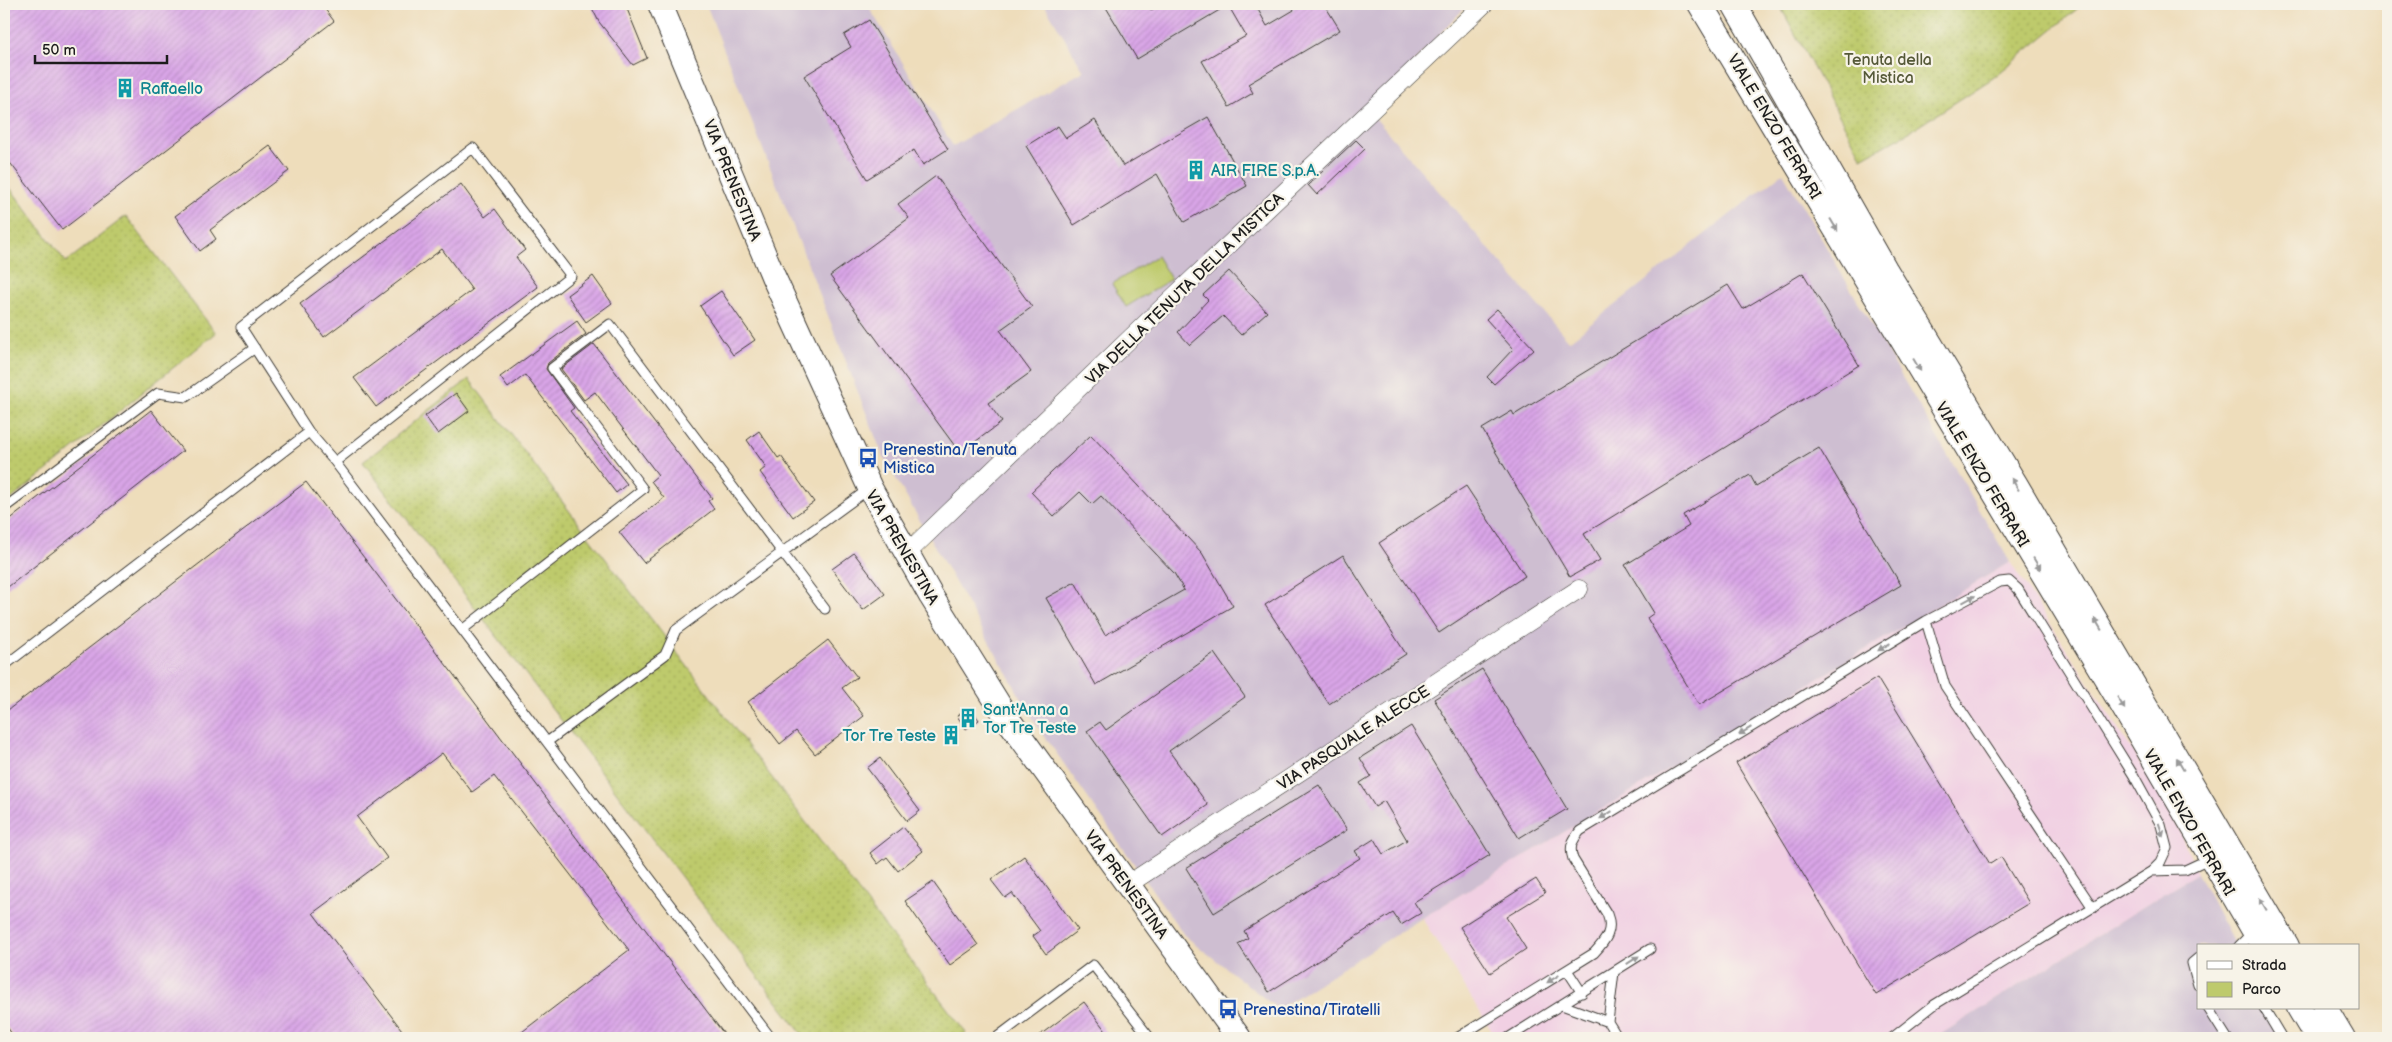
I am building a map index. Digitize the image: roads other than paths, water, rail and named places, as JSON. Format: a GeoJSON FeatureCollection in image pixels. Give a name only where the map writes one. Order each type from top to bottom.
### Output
{"type":"FeatureCollection","features":[{"type":"Feature","properties":{"kind":"main road","name":"VIA PRENESTINA"},"geometry":{"type":"LineString","coordinates":[[660,4],[773,276],[870,488],[956,637],[1007,718],[1239,1038]]}},
{"type":"Feature","properties":{"kind":"main road","name":"VIALE ENZO FERRARI"},"geometry":{"type":"LineString","coordinates":[[1700,4],[2121,703],[2211,858],[2252,941]]}},
{"type":"Feature","properties":{"kind":"main road","name":"VIALE ENZO FERRARI"},"geometry":{"type":"LineString","coordinates":[[1734,4],[1885,269],[2016,485],[2286,944]]}},
{"type":"Feature","properties":{"kind":"main road"},"geometry":{"type":"LineString","coordinates":[[2300,1010],[2317,1038]]}},
{"type":"Feature","properties":{"kind":"main road"},"geometry":{"type":"LineString","coordinates":[[2326,1010],[2343,1038]]}},
{"type":"Feature","properties":{"kind":"street","name":"VIA DELLA TENUTA DELLA MISTICA"},"geometry":{"type":"LineString","coordinates":[[907,554],[1165,304],[1484,4]]}},
{"type":"Feature","properties":{"kind":"street","name":"VIA PASQUALE ALECCE"},"geometry":{"type":"LineString","coordinates":[[1127,885],[1579,589]]}},
{"type":"Feature","properties":{"kind":"lane"},"geometry":{"type":"LineString","coordinates":[[335,462],[572,276],[473,148],[241,327],[309,432],[335,462],[771,1038]]}},
{"type":"Feature","properties":{"kind":"lane"},"geometry":{"type":"LineString","coordinates":[[462,630],[644,490],[552,368],[610,324],[825,609]]}},
{"type":"Feature","properties":{"kind":"lane"},"geometry":{"type":"LineString","coordinates":[[4,508],[158,393],[186,397],[254,348]]}},
{"type":"Feature","properties":{"kind":"lane"},"geometry":{"type":"LineString","coordinates":[[4,666],[309,432]]}},
{"type":"Feature","properties":{"kind":"lane"},"geometry":{"type":"LineString","coordinates":[[547,742],[666,655],[676,630],[870,488]]}},
{"type":"Feature","properties":{"kind":"lane"},"geometry":{"type":"LineString","coordinates":[[1457,1038],[1594,953],[1604,942],[1610,929],[1608,914],[1573,859],[1571,851],[1571,844],[1580,831],[1926,621],[2005,580],[2009,581],[2018,589],[2134,776],[2161,825],[2167,848],[2160,864],[2152,871],[1934,1005],[1892,1038]]}},
{"type":"Feature","properties":{"kind":"lane"},"geometry":{"type":"LineString","coordinates":[[1926,621],[1945,686],[2093,908]]}},
{"type":"Feature","properties":{"kind":"lane"},"geometry":{"type":"LineString","coordinates":[[2152,871],[2185,870],[2211,858]]}},
{"type":"Feature","properties":{"kind":"lane"},"geometry":{"type":"LineString","coordinates":[[1508,1038],[1650,949]]}},
{"type":"Feature","properties":{"kind":"lane"},"geometry":{"type":"LineString","coordinates":[[2197,959],[2192,963],[2197,981]]}},
{"type":"Feature","properties":{"kind":"lane"},"geometry":{"type":"LineString","coordinates":[[996,1038],[1093,965],[1150,1038]]}},
{"type":"Feature","properties":{"kind":"lane"},"geometry":{"type":"LineString","coordinates":[[1567,970],[1582,992]]}},
{"type":"Feature","properties":{"kind":"lane"},"geometry":{"type":"LineString","coordinates":[[1608,1022],[1614,972]]}},
{"type":"Feature","properties":{"kind":"lane"},"geometry":{"type":"LineString","coordinates":[[1562,1005],[1608,1022],[1618,1038]]}},
{"type":"Feature","properties":{"kind":"lane"},"geometry":{"type":"LineString","coordinates":[[2209,1010],[2227,1038]]}},
{"type":"Feature","properties":{"kind":"lane"},"geometry":{"type":"LineString","coordinates":[[2265,1010],[2282,1038]]}},
{"type":"Feature","properties":{"kind":"place","name":"Raffaello"},"geometry":{"type":"Point","coordinates":[125,88]}},
{"type":"Feature","properties":{"kind":"place","name":"AIR FIRE S.p.A."},"geometry":{"type":"Point","coordinates":[1196,170]}},
{"type":"Feature","properties":{"kind":"place","name":"Prenestina/Tenuta Mistica"},"geometry":{"type":"Point","coordinates":[868,458]}},
{"type":"Feature","properties":{"kind":"place","name":"Sant'Anna a Tor Tre Teste"},"geometry":{"type":"Point","coordinates":[968,718]}},
{"type":"Feature","properties":{"kind":"place","name":"Tor Tre Teste"},"geometry":{"type":"Point","coordinates":[951,735]}},
{"type":"Feature","properties":{"kind":"place","name":"Prenestina/Tiratelli"},"geometry":{"type":"Point","coordinates":[1228,1009]}},
{"type":"Feature","properties":{"kind":"park label","name":"Tenuta della Mistica"},"geometry":{"type":"Point","coordinates":[1888,68]}}]}
